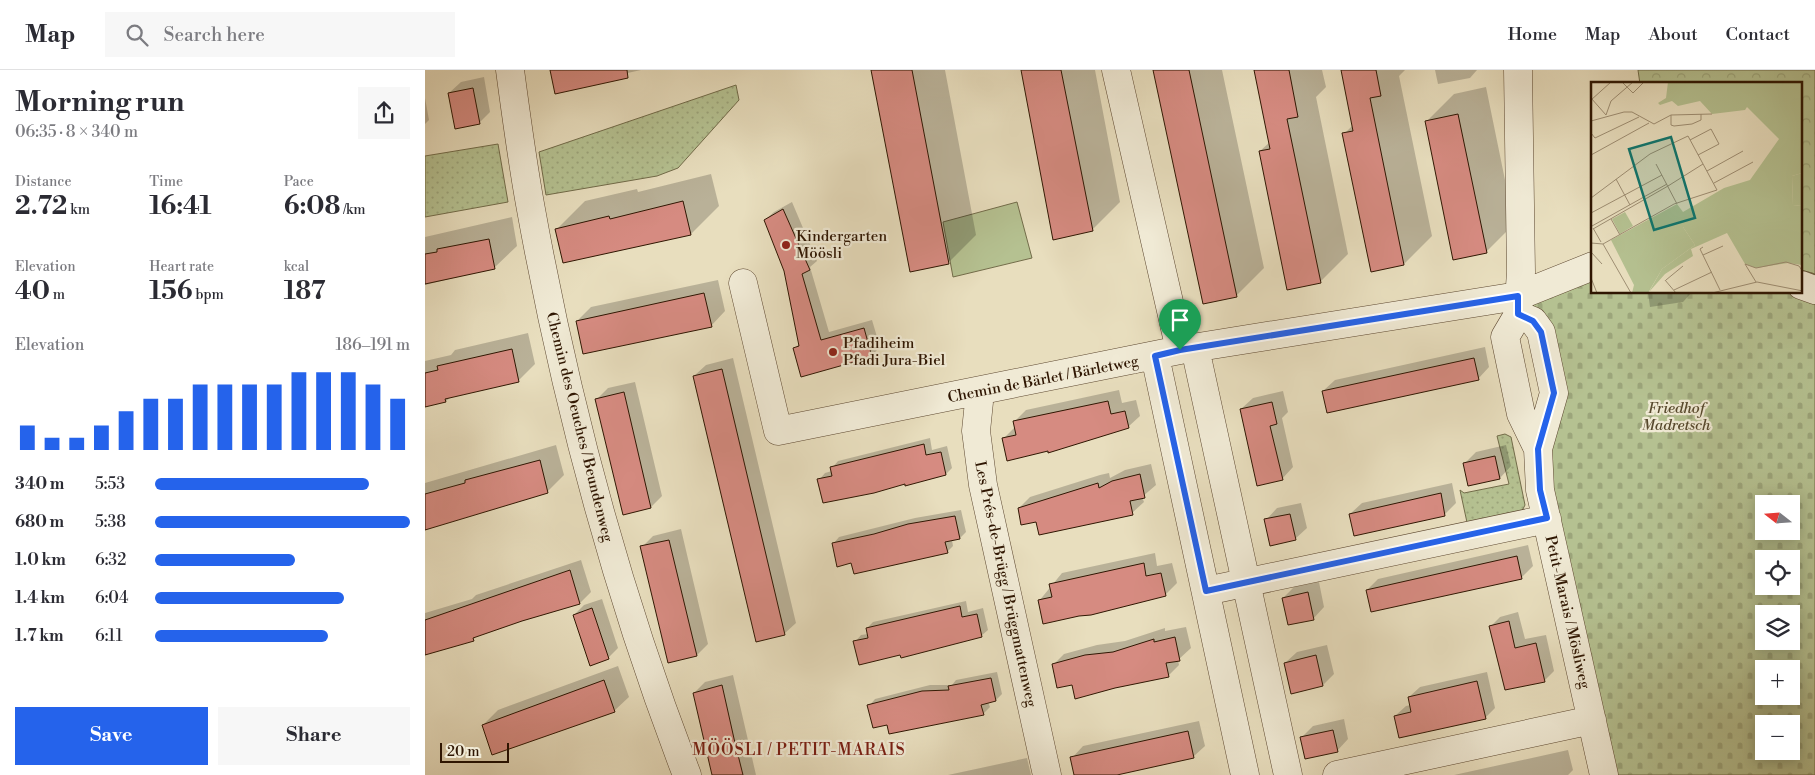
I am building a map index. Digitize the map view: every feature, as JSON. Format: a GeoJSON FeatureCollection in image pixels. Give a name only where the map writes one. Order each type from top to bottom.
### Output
{"type":"FeatureCollection","features":[{"type":"Feature","properties":{"kind":"street","name":"Chemin des Oeuches / Beundenweg"},"geometry":{"type":"LineString","coordinates":[[509,70],[530,204],[549,300],[591,478],[657,696],[687,775]]}},
{"type":"Feature","properties":{"kind":"street"},"geometry":{"type":"LineString","coordinates":[[1115,70],[1177,352],[1246,584],[1288,775]]}},
{"type":"Feature","properties":{"kind":"street"},"geometry":{"type":"LineString","coordinates":[[1518,305],[1521,272],[1519,70]]}},
{"type":"Feature","properties":{"kind":"street","name":"Chemin de Bärlet / Bärletweg"},"geometry":{"type":"LineString","coordinates":[[743,283],[778,431],[1177,352],[1518,305],[1591,267]]}},
{"type":"Feature","properties":{"kind":"street"},"geometry":{"type":"LineString","coordinates":[[1803,286],[1815,290]]}},
{"type":"Feature","properties":{"kind":"street","name":"Petit-Marais / Mösliweg"},"geometry":{"type":"LineString","coordinates":[[1538,449],[1521,414],[1505,337],[1518,305],[1541,332],[1554,393],[1538,449],[1540,490],[1604,775]]}},
{"type":"Feature","properties":{"kind":"street"},"geometry":{"type":"LineString","coordinates":[[1177,352],[1206,591],[1245,775]]}},
{"type":"Feature","properties":{"kind":"street","name":"Les Prés-de-Brügg / Brüggmattenweg"},"geometry":{"type":"LineString","coordinates":[[980,392],[976,431],[983,485],[1047,775]]}},
{"type":"Feature","properties":{"kind":"street"},"geometry":{"type":"LineString","coordinates":[[1206,591],[1246,584],[1547,518]]}},
{"type":"Feature","properties":{"kind":"street"},"geometry":{"type":"LineString","coordinates":[[1337,775],[1591,720]]}},
{"type":"Feature","properties":{"kind":"green space"},"geometry":{"type":"Polygon","coordinates":[[[1638,70],[1815,70],[1815,274],[1803,271],[1803,82],[1640,82],[1638,70]]]}},
{"type":"Feature","properties":{"kind":"green space"},"geometry":{"type":"Polygon","coordinates":[[[736,85],[739,100],[678,168],[657,176],[546,195],[539,152],[736,85]]]}},
{"type":"Feature","properties":{"kind":"green space"},"geometry":{"type":"Polygon","coordinates":[[[498,144],[508,202],[425,217],[425,156],[498,144]]]}},
{"type":"Feature","properties":{"kind":"green space"},"geometry":{"type":"Polygon","coordinates":[[[1017,202],[1032,258],[953,277],[943,222],[1017,202]]]}},
{"type":"Feature","properties":{"kind":"green space","name":"Friedhof Madretsch"},"geometry":{"type":"Polygon","coordinates":[[[1591,266],[1591,294],[1803,294],[1803,271],[1815,274],[1815,775],[1604,775],[1547,519],[1554,393],[1518,296],[1591,266]]]}},
{"type":"Feature","properties":{"kind":"green space"},"geometry":{"type":"Polygon","coordinates":[[[1505,434],[1511,437],[1525,505],[1519,517],[1468,527],[1460,490],[1464,493],[1509,484],[1497,436],[1505,434]]]}},
{"type":"Feature","properties":{"kind":"building"},"geometry":{"type":"Polygon","coordinates":[[[550,70],[627,70],[628,78],[555,94],[550,70]]]}},
{"type":"Feature","properties":{"kind":"building"},"geometry":{"type":"Polygon","coordinates":[[[871,70],[912,70],[949,264],[910,272],[871,70]]]}},
{"type":"Feature","properties":{"kind":"building"},"geometry":{"type":"Polygon","coordinates":[[[1021,70],[1061,70],[1093,231],[1053,240],[1021,70]]]}},
{"type":"Feature","properties":{"kind":"building"},"geometry":{"type":"Polygon","coordinates":[[[1153,70],[1189,70],[1237,297],[1203,304],[1153,70]]]}},
{"type":"Feature","properties":{"kind":"building"},"geometry":{"type":"Polygon","coordinates":[[[1254,70],[1289,70],[1298,117],[1287,119],[1321,283],[1287,290],[1259,151],[1270,149],[1254,70]]]}},
{"type":"Feature","properties":{"kind":"building"},"geometry":{"type":"Polygon","coordinates":[[[1341,70],[1376,70],[1381,96],[1370,98],[1404,265],[1371,272],[1342,133],[1353,131],[1341,70]]]}},
{"type":"Feature","properties":{"kind":"building"},"geometry":{"type":"Polygon","coordinates":[[[473,88],[480,124],[455,129],[448,93],[473,88]]]}},
{"type":"Feature","properties":{"kind":"building"},"geometry":{"type":"Polygon","coordinates":[[[1458,114],[1487,253],[1453,260],[1425,121],[1458,114]]]}},
{"type":"Feature","properties":{"kind":"building"},"geometry":{"type":"Polygon","coordinates":[[[683,201],[691,235],[563,263],[555,229],[609,216],[610,219],[683,201]]]}},
{"type":"Feature","properties":{"kind":"building"},"geometry":{"type":"Polygon","coordinates":[[[783,209],[810,270],[802,274],[821,340],[864,328],[872,357],[801,377],[793,348],[799,346],[784,271],[764,220],[783,209]]]}},
{"type":"Feature","properties":{"kind":"building"},"geometry":{"type":"Polygon","coordinates":[[[489,239],[495,269],[425,284],[425,254],[437,252],[437,249],[489,239]]]}},
{"type":"Feature","properties":{"kind":"building"},"geometry":{"type":"Polygon","coordinates":[[[704,293],[712,327],[583,354],[576,321],[704,293]]]}},
{"type":"Feature","properties":{"kind":"building"},"geometry":{"type":"Polygon","coordinates":[[[512,349],[519,382],[445,399],[446,402],[425,407],[425,373],[438,370],[437,366],[512,349]]]}},
{"type":"Feature","properties":{"kind":"building"},"geometry":{"type":"Polygon","coordinates":[[[1474,358],[1479,380],[1327,413],[1322,391],[1474,358]]]}},
{"type":"Feature","properties":{"kind":"building"},"geometry":{"type":"Polygon","coordinates":[[[722,369],[785,635],[756,642],[693,376],[722,369]]]}},
{"type":"Feature","properties":{"kind":"building"},"geometry":{"type":"Polygon","coordinates":[[[624,392],[651,508],[623,515],[595,399],[624,392]]]}},
{"type":"Feature","properties":{"kind":"building"},"geometry":{"type":"Polygon","coordinates":[[[1108,401],[1111,414],[1125,411],[1129,428],[1048,453],[1048,451],[1007,461],[1002,438],[1016,435],[1013,421],[1108,401]]]}},
{"type":"Feature","properties":{"kind":"building"},"geometry":{"type":"Polygon","coordinates":[[[1272,402],[1277,424],[1270,426],[1283,480],[1257,486],[1240,409],[1272,402]]]}},
{"type":"Feature","properties":{"kind":"building"},"geometry":{"type":"Polygon","coordinates":[[[924,444],[926,455],[941,452],[946,475],[905,486],[905,484],[874,493],[823,503],[817,479],[832,476],[830,467],[924,444]]]}},
{"type":"Feature","properties":{"kind":"building"},"geometry":{"type":"Polygon","coordinates":[[[1495,456],[1500,479],[1468,486],[1463,463],[1495,456]]]}},
{"type":"Feature","properties":{"kind":"building"},"geometry":{"type":"Polygon","coordinates":[[[540,460],[548,493],[425,530],[425,494],[465,483],[465,480],[540,460]]]}},
{"type":"Feature","properties":{"kind":"building"},"geometry":{"type":"Polygon","coordinates":[[[1140,474],[1145,498],[1130,501],[1133,515],[1039,535],[1036,522],[1021,525],[1018,508],[1098,483],[1099,488],[1112,481],[1140,474]]]}},
{"type":"Feature","properties":{"kind":"building"},"geometry":{"type":"Polygon","coordinates":[[[1441,493],[1445,516],[1354,536],[1349,514],[1441,493]]]}},
{"type":"Feature","properties":{"kind":"building"},"geometry":{"type":"Polygon","coordinates":[[[1290,514],[1296,540],[1270,546],[1264,519],[1290,514]]]}},
{"type":"Feature","properties":{"kind":"building"},"geometry":{"type":"Polygon","coordinates":[[[955,516],[960,539],[945,542],[948,553],[854,574],[851,563],[837,567],[832,543],[908,524],[955,516]]]}},
{"type":"Feature","properties":{"kind":"building"},"geometry":{"type":"Polygon","coordinates":[[[669,540],[697,656],[668,663],[640,546],[669,540]]]}},
{"type":"Feature","properties":{"kind":"building"},"geometry":{"type":"Polygon","coordinates":[[[1517,556],[1522,579],[1371,612],[1366,590],[1517,556]]]}},
{"type":"Feature","properties":{"kind":"building"},"geometry":{"type":"Polygon","coordinates":[[[1144,563],[1146,576],[1161,573],[1166,596],[1091,615],[1043,624],[1038,600],[1052,597],[1049,584],[1144,563]]]}},
{"type":"Feature","properties":{"kind":"building"},"geometry":{"type":"Polygon","coordinates":[[[570,570],[580,604],[473,638],[474,641],[425,655],[425,620],[570,570]]]}},
{"type":"Feature","properties":{"kind":"building"},"geometry":{"type":"Polygon","coordinates":[[[1308,592],[1314,620],[1288,625],[1282,598],[1308,592]]]}},
{"type":"Feature","properties":{"kind":"building"},"geometry":{"type":"Polygon","coordinates":[[[960,606],[962,617],[977,614],[982,637],[901,658],[900,655],[859,665],[853,641],[868,638],[866,628],[960,606]]]}},
{"type":"Feature","properties":{"kind":"building"},"geometry":{"type":"Polygon","coordinates":[[[592,608],[609,659],[590,666],[573,615],[592,608]]]}},
{"type":"Feature","properties":{"kind":"building"},"geometry":{"type":"Polygon","coordinates":[[[1509,621],[1515,648],[1536,643],[1545,682],[1505,690],[1489,626],[1509,621]]]}},
{"type":"Feature","properties":{"kind":"building"},"geometry":{"type":"Polygon","coordinates":[[[1175,637],[1180,661],[1166,663],[1169,677],[1115,688],[1075,699],[1072,685],[1057,688],[1052,664],[1085,655],[1113,652],[1154,639],[1154,642],[1175,637]]]}},
{"type":"Feature","properties":{"kind":"building"},"geometry":{"type":"Polygon","coordinates":[[[1316,655],[1323,686],[1291,694],[1284,663],[1316,655]]]}},
{"type":"Feature","properties":{"kind":"building"},"geometry":{"type":"Polygon","coordinates":[[[991,678],[996,701],[981,705],[984,715],[889,734],[887,725],[873,728],[867,705],[922,691],[949,690],[948,686],[991,678]]]}},
{"type":"Feature","properties":{"kind":"building"},"geometry":{"type":"Polygon","coordinates":[[[604,680],[615,712],[492,755],[482,725],[604,680]]]}},
{"type":"Feature","properties":{"kind":"building"},"geometry":{"type":"Polygon","coordinates":[[[1477,681],[1486,719],[1399,738],[1394,716],[1411,712],[1408,697],[1477,681]]]}},
{"type":"Feature","properties":{"kind":"building"},"geometry":{"type":"Polygon","coordinates":[[[722,685],[743,775],[712,775],[693,693],[722,685]]]}},
{"type":"Feature","properties":{"kind":"building"},"geometry":{"type":"Polygon","coordinates":[[[1333,730],[1338,752],[1305,759],[1300,737],[1333,730]]]}},
{"type":"Feature","properties":{"kind":"building"},"geometry":{"type":"Polygon","coordinates":[[[1188,731],[1194,758],[1117,775],[1074,775],[1070,757],[1188,731]]]}},
{"type":"Feature","properties":{"kind":"place","name":"Kindergarten Möösli"},"geometry":{"type":"Point","coordinates":[786,245]}},
{"type":"Feature","properties":{"kind":"place","name":"Pfadiheim Pfadi Jura-Biel"},"geometry":{"type":"Point","coordinates":[833,352]}},
{"type":"Feature","properties":{"kind":"district","name":"MÖÖSLI / PETIT-MARAIS"},"geometry":{"type":"Point","coordinates":[799,749]}},
{"type":"Feature","properties":{"kind":"route"},"geometry":{"type":"LineString","coordinates":[[1518,296],[1518,314],[1533,321],[1541,332],[1554,393],[1538,449],[1540,490],[1547,518],[1206,591],[1155,356],[1180,350],[1518,296]]}}]}
